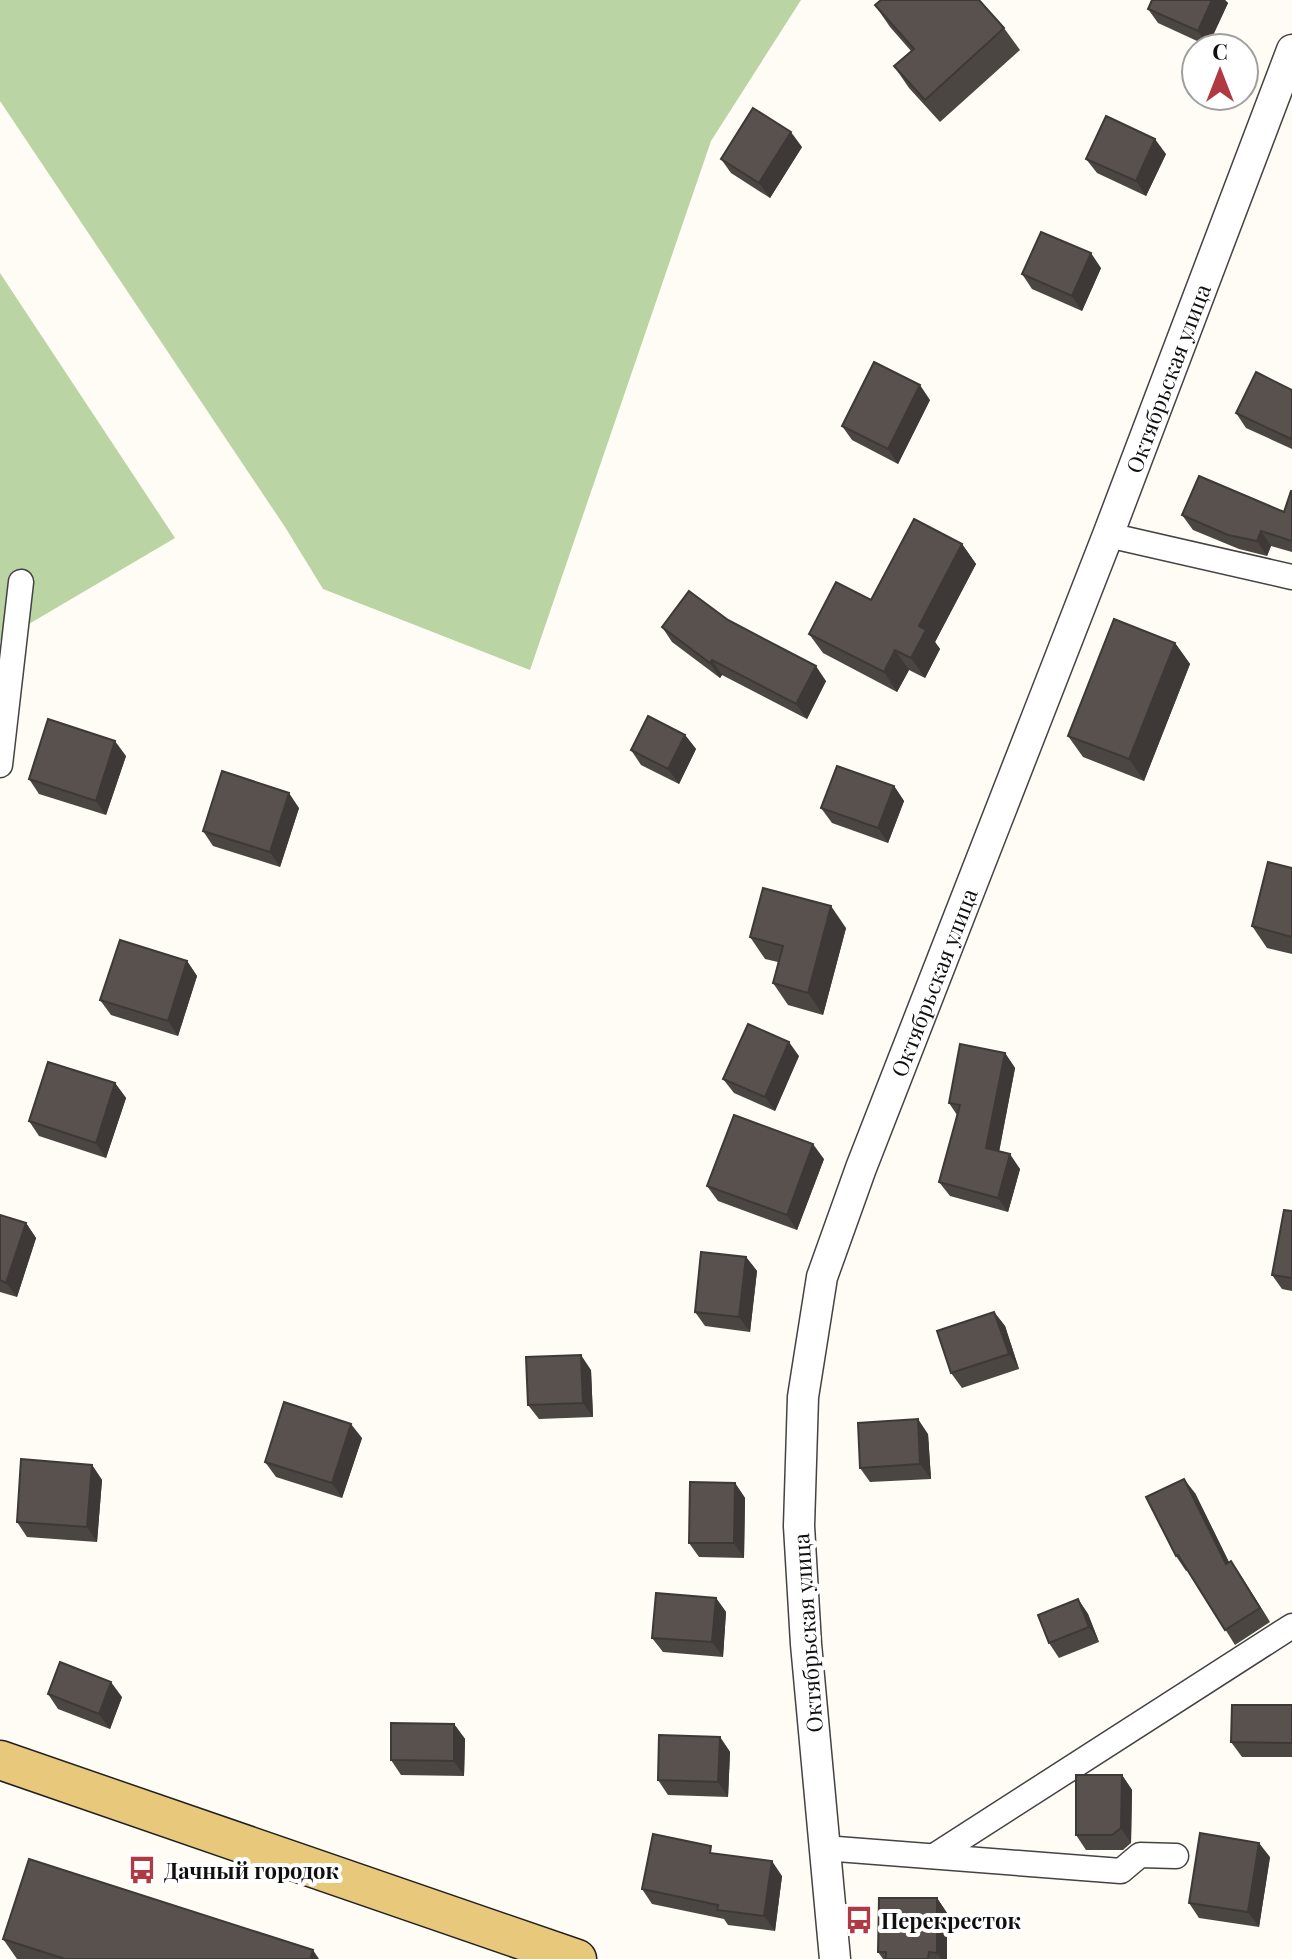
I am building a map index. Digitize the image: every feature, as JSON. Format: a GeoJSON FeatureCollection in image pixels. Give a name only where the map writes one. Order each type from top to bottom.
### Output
{"type":"FeatureCollection","features":[{"type":"Feature","properties":{"kind":"main road"},"geometry":{"type":"LineString","coordinates":[[0,1760],[577,1959]]}},
{"type":"Feature","properties":{"kind":"street","name":"Октябрьская улица"},"geometry":{"type":"LineString","coordinates":[[835,1959],[806,1644],[799,1526],[803,1397],[822,1277],[861,1168],[1108,535],[1292,50]]}},
{"type":"Feature","properties":{"kind":"street"},"geometry":{"type":"LineString","coordinates":[[1108,535],[1292,577]]}},
{"type":"Feature","properties":{"kind":"street"},"geometry":{"type":"LineString","coordinates":[[0,765],[21,582]]}},
{"type":"Feature","properties":{"kind":"street"},"geometry":{"type":"LineString","coordinates":[[934,1856],[1292,1626]]}},
{"type":"Feature","properties":{"kind":"street"},"geometry":{"type":"LineString","coordinates":[[824,1848],[1121,1871],[1140,1855],[1176,1856]]}},
{"type":"Feature","properties":{"kind":"green space"},"geometry":{"type":"Polygon","coordinates":[[[0,0],[801,0],[711,141],[530,670],[323,589],[285,527],[0,101],[0,0]]]}},
{"type":"Feature","properties":{"kind":"green space"},"geometry":{"type":"Polygon","coordinates":[[[0,273],[175,538],[0,641],[0,273]]]}},
{"type":"Feature","properties":{"kind":"building"},"geometry":{"type":"Polygon","coordinates":[[[881,0],[979,0],[1004,28],[925,100],[894,66],[914,49],[875,5],[881,0]]]}},
{"type":"Feature","properties":{"kind":"building"},"geometry":{"type":"Polygon","coordinates":[[[1152,0],[1212,0],[1198,31],[1148,9],[1152,0]]]}},
{"type":"Feature","properties":{"kind":"building"},"geometry":{"type":"Polygon","coordinates":[[[753,108],[791,132],[759,183],[721,159],[753,108]]]}},
{"type":"Feature","properties":{"kind":"building"},"geometry":{"type":"Polygon","coordinates":[[[1106,116],[1155,139],[1136,181],[1086,159],[1106,116]]]}},
{"type":"Feature","properties":{"kind":"building"},"geometry":{"type":"Polygon","coordinates":[[[1041,232],[1091,253],[1072,296],[1022,274],[1041,232]]]}},
{"type":"Feature","properties":{"kind":"building"},"geometry":{"type":"Polygon","coordinates":[[[874,362],[920,385],[888,449],[842,426],[874,362]]]}},
{"type":"Feature","properties":{"kind":"building"},"geometry":{"type":"Polygon","coordinates":[[[1256,372],[1292,390],[1291,439],[1236,413],[1256,372]]]}},
{"type":"Feature","properties":{"kind":"building"},"geometry":{"type":"Polygon","coordinates":[[[1199,476],[1284,512],[1292,491],[1292,541],[1261,531],[1257,541],[1228,535],[1182,515],[1199,476]]]}},
{"type":"Feature","properties":{"kind":"building"},"geometry":{"type":"Polygon","coordinates":[[[914,519],[962,544],[919,626],[926,630],[911,658],[895,650],[884,672],[809,634],[836,582],[871,600],[914,519]]]}},
{"type":"Feature","properties":{"kind":"building"},"geometry":{"type":"Polygon","coordinates":[[[689,591],[728,620],[816,666],[796,704],[712,660],[710,663],[662,627],[689,591]]]}},
{"type":"Feature","properties":{"kind":"building"},"geometry":{"type":"Polygon","coordinates":[[[1114,619],[1175,643],[1129,759],[1068,736],[1114,619]]]}},
{"type":"Feature","properties":{"kind":"building"},"geometry":{"type":"Polygon","coordinates":[[[648,716],[685,735],[668,769],[631,750],[648,716]]]}},
{"type":"Feature","properties":{"kind":"building"},"geometry":{"type":"Polygon","coordinates":[[[48,719],[115,741],[96,801],[29,779],[48,719]]]}},
{"type":"Feature","properties":{"kind":"building"},"geometry":{"type":"Polygon","coordinates":[[[837,766],[894,786],[878,828],[821,808],[837,766]]]}},
{"type":"Feature","properties":{"kind":"building"},"geometry":{"type":"Polygon","coordinates":[[[222,771],[289,793],[270,852],[203,831],[222,771]]]}},
{"type":"Feature","properties":{"kind":"building"},"geometry":{"type":"Polygon","coordinates":[[[1268,862],[1292,868],[1292,937],[1252,926],[1268,862]]]}},
{"type":"Feature","properties":{"kind":"building"},"geometry":{"type":"Polygon","coordinates":[[[763,888],[831,906],[808,993],[773,983],[783,946],[750,937],[763,888]]]}},
{"type":"Feature","properties":{"kind":"building"},"geometry":{"type":"Polygon","coordinates":[[[120,940],[187,961],[168,1021],[100,1000],[120,940]]]}},
{"type":"Feature","properties":{"kind":"building"},"geometry":{"type":"Polygon","coordinates":[[[748,1024],[789,1042],[765,1097],[723,1079],[748,1024]]]}},
{"type":"Feature","properties":{"kind":"building"},"geometry":{"type":"Polygon","coordinates":[[[960,1044],[1005,1053],[986,1148],[1010,1154],[998,1198],[939,1182],[960,1105],[949,1103],[960,1044]]]}},
{"type":"Feature","properties":{"kind":"building"},"geometry":{"type":"Polygon","coordinates":[[[48,1062],[115,1083],[96,1143],[29,1121],[48,1062]]]}},
{"type":"Feature","properties":{"kind":"building"},"geometry":{"type":"Polygon","coordinates":[[[734,1115],[813,1144],[787,1215],[707,1186],[734,1115]]]}},
{"type":"Feature","properties":{"kind":"building"},"geometry":{"type":"Polygon","coordinates":[[[1284,1210],[1292,1211],[1292,1278],[1272,1275],[1284,1210]]]}},
{"type":"Feature","properties":{"kind":"building"},"geometry":{"type":"Polygon","coordinates":[[[0,1215],[26,1223],[6,1283],[0,1280],[0,1215]]]}},
{"type":"Feature","properties":{"kind":"building"},"geometry":{"type":"Polygon","coordinates":[[[701,1252],[746,1257],[739,1317],[695,1312],[701,1252]]]}},
{"type":"Feature","properties":{"kind":"building"},"geometry":{"type":"Polygon","coordinates":[[[994,1312],[1009,1354],[951,1373],[937,1331],[994,1312]]]}},
{"type":"Feature","properties":{"kind":"building"},"geometry":{"type":"Polygon","coordinates":[[[581,1355],[583,1403],[528,1405],[526,1357],[581,1355]]]}},
{"type":"Feature","properties":{"kind":"building"},"geometry":{"type":"Polygon","coordinates":[[[284,1402],[351,1424],[332,1483],[265,1462],[284,1402]]]}},
{"type":"Feature","properties":{"kind":"building"},"geometry":{"type":"Polygon","coordinates":[[[918,1419],[920,1464],[860,1468],[858,1423],[918,1419]]]}},
{"type":"Feature","properties":{"kind":"building"},"geometry":{"type":"Polygon","coordinates":[[[21,1459],[92,1465],[87,1527],[17,1522],[21,1459]]]}},
{"type":"Feature","properties":{"kind":"building"},"geometry":{"type":"Polygon","coordinates":[[[1184,1479],[1226,1564],[1231,1561],[1260,1608],[1225,1630],[1176,1556],[1146,1497],[1184,1479]]]}},
{"type":"Feature","properties":{"kind":"building"},"geometry":{"type":"Polygon","coordinates":[[[690,1482],[735,1483],[734,1543],[689,1543],[690,1482]]]}},
{"type":"Feature","properties":{"kind":"building"},"geometry":{"type":"Polygon","coordinates":[[[656,1593],[716,1598],[712,1642],[652,1638],[656,1593]]]}},
{"type":"Feature","properties":{"kind":"building"},"geometry":{"type":"Polygon","coordinates":[[[1078,1599],[1089,1627],[1049,1643],[1038,1615],[1078,1599]]]}},
{"type":"Feature","properties":{"kind":"building"},"geometry":{"type":"Polygon","coordinates":[[[60,1662],[111,1682],[99,1714],[48,1694],[60,1662]]]}},
{"type":"Feature","properties":{"kind":"building"},"geometry":{"type":"Polygon","coordinates":[[[1232,1705],[1292,1705],[1292,1743],[1231,1742],[1232,1705]]]}},
{"type":"Feature","properties":{"kind":"building"},"geometry":{"type":"Polygon","coordinates":[[[391,1723],[454,1724],[454,1761],[391,1760],[391,1723]]]}},
{"type":"Feature","properties":{"kind":"building"},"geometry":{"type":"Polygon","coordinates":[[[659,1735],[720,1737],[718,1782],[658,1780],[659,1735]]]}},
{"type":"Feature","properties":{"kind":"building"},"geometry":{"type":"Polygon","coordinates":[[[1076,1775],[1122,1775],[1121,1828],[1112,1835],[1076,1835],[1076,1775]]]}},
{"type":"Feature","properties":{"kind":"building"},"geometry":{"type":"Polygon","coordinates":[[[1200,1833],[1259,1843],[1248,1912],[1189,1903],[1200,1833]]]}},
{"type":"Feature","properties":{"kind":"building"},"geometry":{"type":"Polygon","coordinates":[[[653,1834],[711,1846],[710,1853],[772,1861],[764,1916],[717,1910],[718,1905],[642,1889],[653,1834]]]}},
{"type":"Feature","properties":{"kind":"building"},"geometry":{"type":"Polygon","coordinates":[[[29,1859],[313,1950],[310,1959],[65,1959],[3,1939],[29,1859]]]}},
{"type":"Feature","properties":{"kind":"building"},"geometry":{"type":"Polygon","coordinates":[[[879,1898],[937,1898],[937,1953],[929,1952],[928,1959],[886,1959],[886,1952],[878,1952],[879,1898]]]}},
{"type":"Feature","properties":{"kind":"place","name":"Дачный городок"},"geometry":{"type":"Point","coordinates":[142,1870]}},
{"type":"Feature","properties":{"kind":"place","name":"Перекресток"},"geometry":{"type":"Point","coordinates":[859,1920]}}]}
